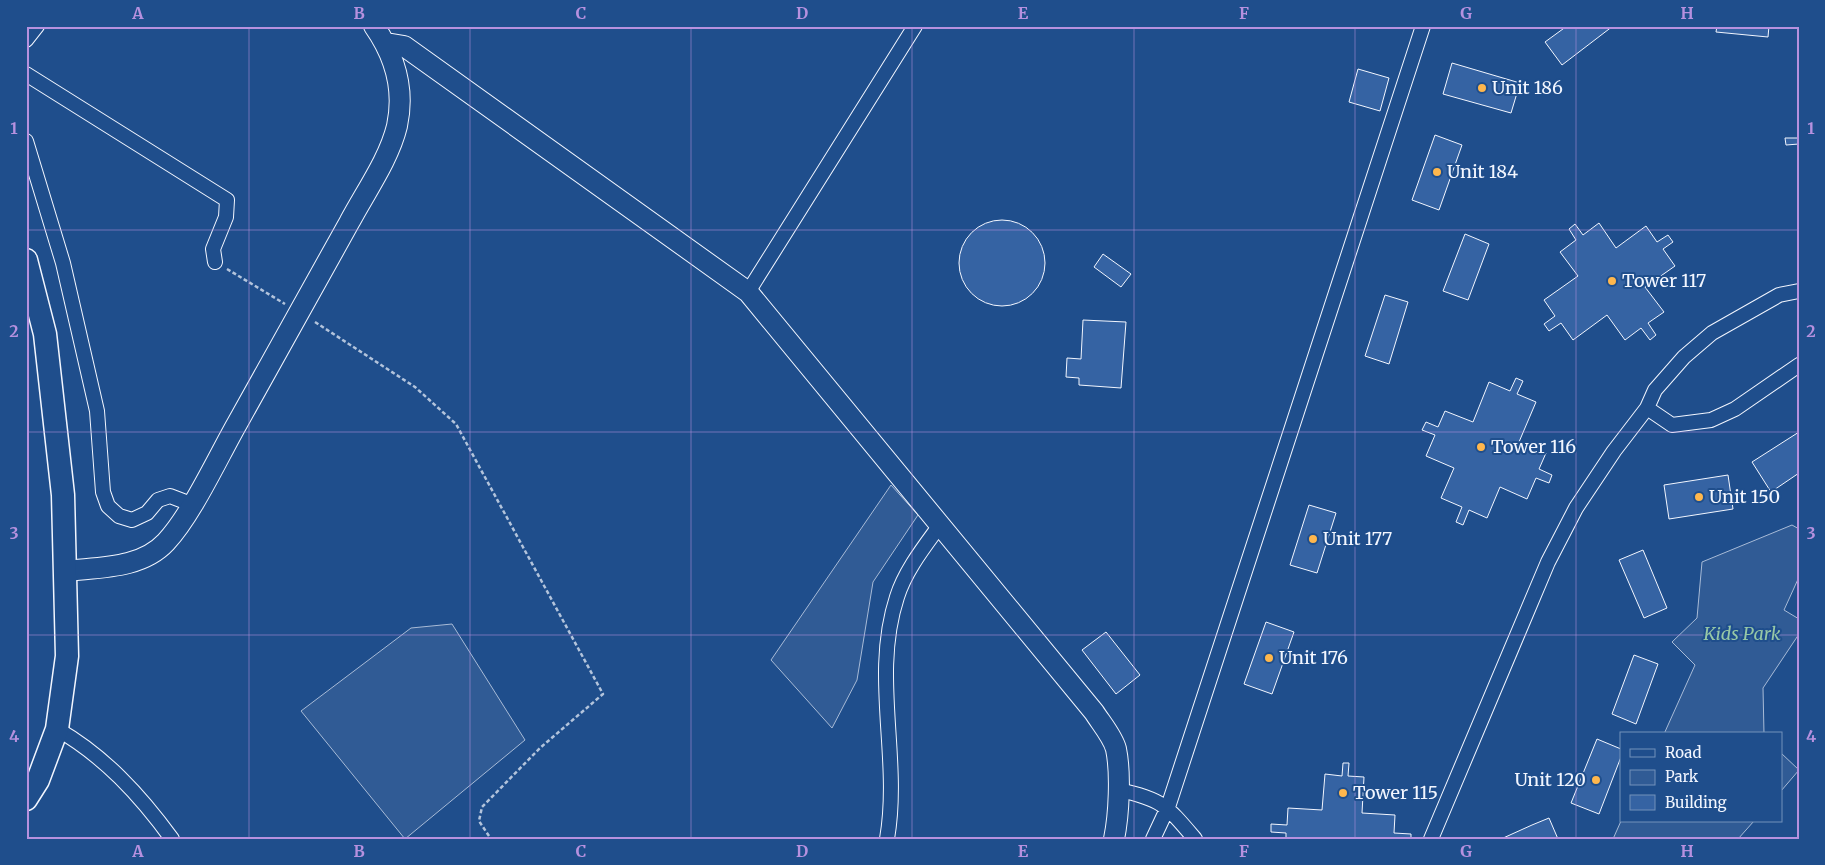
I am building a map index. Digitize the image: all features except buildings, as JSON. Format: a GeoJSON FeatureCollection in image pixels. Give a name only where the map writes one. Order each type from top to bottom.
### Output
{"type":"FeatureCollection","features":[{"type":"Feature","properties":{"kind":"main road"},"geometry":{"type":"LineString","coordinates":[[26,260],[45,334],[63,495],[68,656],[57,729],[38,780],[26,799]]}},
{"type":"Feature","properties":{"kind":"street"},"geometry":{"type":"LineString","coordinates":[[26,40],[37,26]]}},
{"type":"Feature","properties":{"kind":"street"},"geometry":{"type":"LineString","coordinates":[[66,571],[121,565],[148,556],[165,543],[191,504],[300,313],[385,156],[397,127],[401,97],[397,71],[386,43],[374,26]]}},
{"type":"Feature","properties":{"kind":"street"},"geometry":{"type":"LineString","coordinates":[[748,292],[915,26]]}},
{"type":"Feature","properties":{"kind":"street"},"geometry":{"type":"LineString","coordinates":[[1153,839],[1168,807],[1423,26]]}},
{"type":"Feature","properties":{"kind":"street"},"geometry":{"type":"LineString","coordinates":[[386,43],[404,46],[748,292],[1094,712],[1116,748],[1118,823],[1114,839]]}},
{"type":"Feature","properties":{"kind":"street"},"geometry":{"type":"LineString","coordinates":[[26,74],[228,200],[226,217],[213,249],[216,262]]}},
{"type":"Feature","properties":{"kind":"street"},"geometry":{"type":"LineString","coordinates":[[26,142],[63,263],[97,411],[104,492],[108,506],[119,516],[132,520],[147,514],[158,500],[170,496],[191,504]]}},
{"type":"Feature","properties":{"kind":"street"},"geometry":{"type":"LineString","coordinates":[[1431,839],[1548,562],[1576,508],[1614,451],[1646,408],[1654,390],[1684,357],[1712,333],[1779,295],[1799,291]]}},
{"type":"Feature","properties":{"kind":"street"},"geometry":{"type":"LineString","coordinates":[[1646,408],[1672,425],[1711,420],[1736,409],[1799,365]]}},
{"type":"Feature","properties":{"kind":"street"},"geometry":{"type":"LineString","coordinates":[[887,839],[891,816],[892,765],[884,674],[887,636],[897,595],[917,557],[940,525]]}},
{"type":"Feature","properties":{"kind":"street"},"geometry":{"type":"LineString","coordinates":[[57,729],[81,742],[113,771],[145,802],[172,839]]}},
{"type":"Feature","properties":{"kind":"street"},"geometry":{"type":"LineString","coordinates":[[1118,790],[1143,795],[1168,807],[1195,839]]}},
{"type":"Feature","properties":{"kind":"path"},"geometry":{"type":"LineString","coordinates":[[216,262],[415,387],[456,424],[603,694],[540,748],[482,807],[479,821],[491,839]]}},
{"type":"Feature","properties":{"kind":"green space"},"geometry":{"type":"Polygon","coordinates":[[[891,485],[918,515],[873,582],[857,680],[832,728],[771,660],[891,485]]]}},
{"type":"Feature","properties":{"kind":"green space","name":"Kids Park"},"geometry":{"type":"Polygon","coordinates":[[[1792,525],[1799,529],[1799,577],[1784,610],[1799,619],[1799,634],[1763,688],[1764,732],[1665,732],[1695,665],[1672,642],[1697,618],[1702,562],[1792,525]]]}},
{"type":"Feature","properties":{"kind":"green space"},"geometry":{"type":"Polygon","coordinates":[[[452,624],[525,740],[405,839],[301,711],[411,628],[452,624]]]}},
{"type":"Feature","properties":{"kind":"green space"},"geometry":{"type":"Polygon","coordinates":[[[1782,754],[1799,770],[1782,790],[1782,754]]]}},
{"type":"Feature","properties":{"kind":"green space"},"geometry":{"type":"Polygon","coordinates":[[[1621,822],[1753,822],[1738,839],[1613,839],[1621,822]]]}},
{"type":"Feature","properties":{"kind":"place","name":"Unit 186"},"geometry":{"type":"Point","coordinates":[1482,88]}},
{"type":"Feature","properties":{"kind":"place","name":"Unit 184"},"geometry":{"type":"Point","coordinates":[1437,172]}},
{"type":"Feature","properties":{"kind":"place","name":"Tower 117"},"geometry":{"type":"Point","coordinates":[1612,281]}},
{"type":"Feature","properties":{"kind":"place","name":"Tower 116"},"geometry":{"type":"Point","coordinates":[1481,447]}},
{"type":"Feature","properties":{"kind":"place","name":"Unit 150"},"geometry":{"type":"Point","coordinates":[1699,497]}},
{"type":"Feature","properties":{"kind":"place","name":"Unit 177"},"geometry":{"type":"Point","coordinates":[1313,539]}},
{"type":"Feature","properties":{"kind":"place","name":"Unit 176"},"geometry":{"type":"Point","coordinates":[1269,658]}},
{"type":"Feature","properties":{"kind":"place","name":"Unit 120"},"geometry":{"type":"Point","coordinates":[1596,780]}},
{"type":"Feature","properties":{"kind":"place","name":"Tower 115"},"geometry":{"type":"Point","coordinates":[1343,793]}}]}
